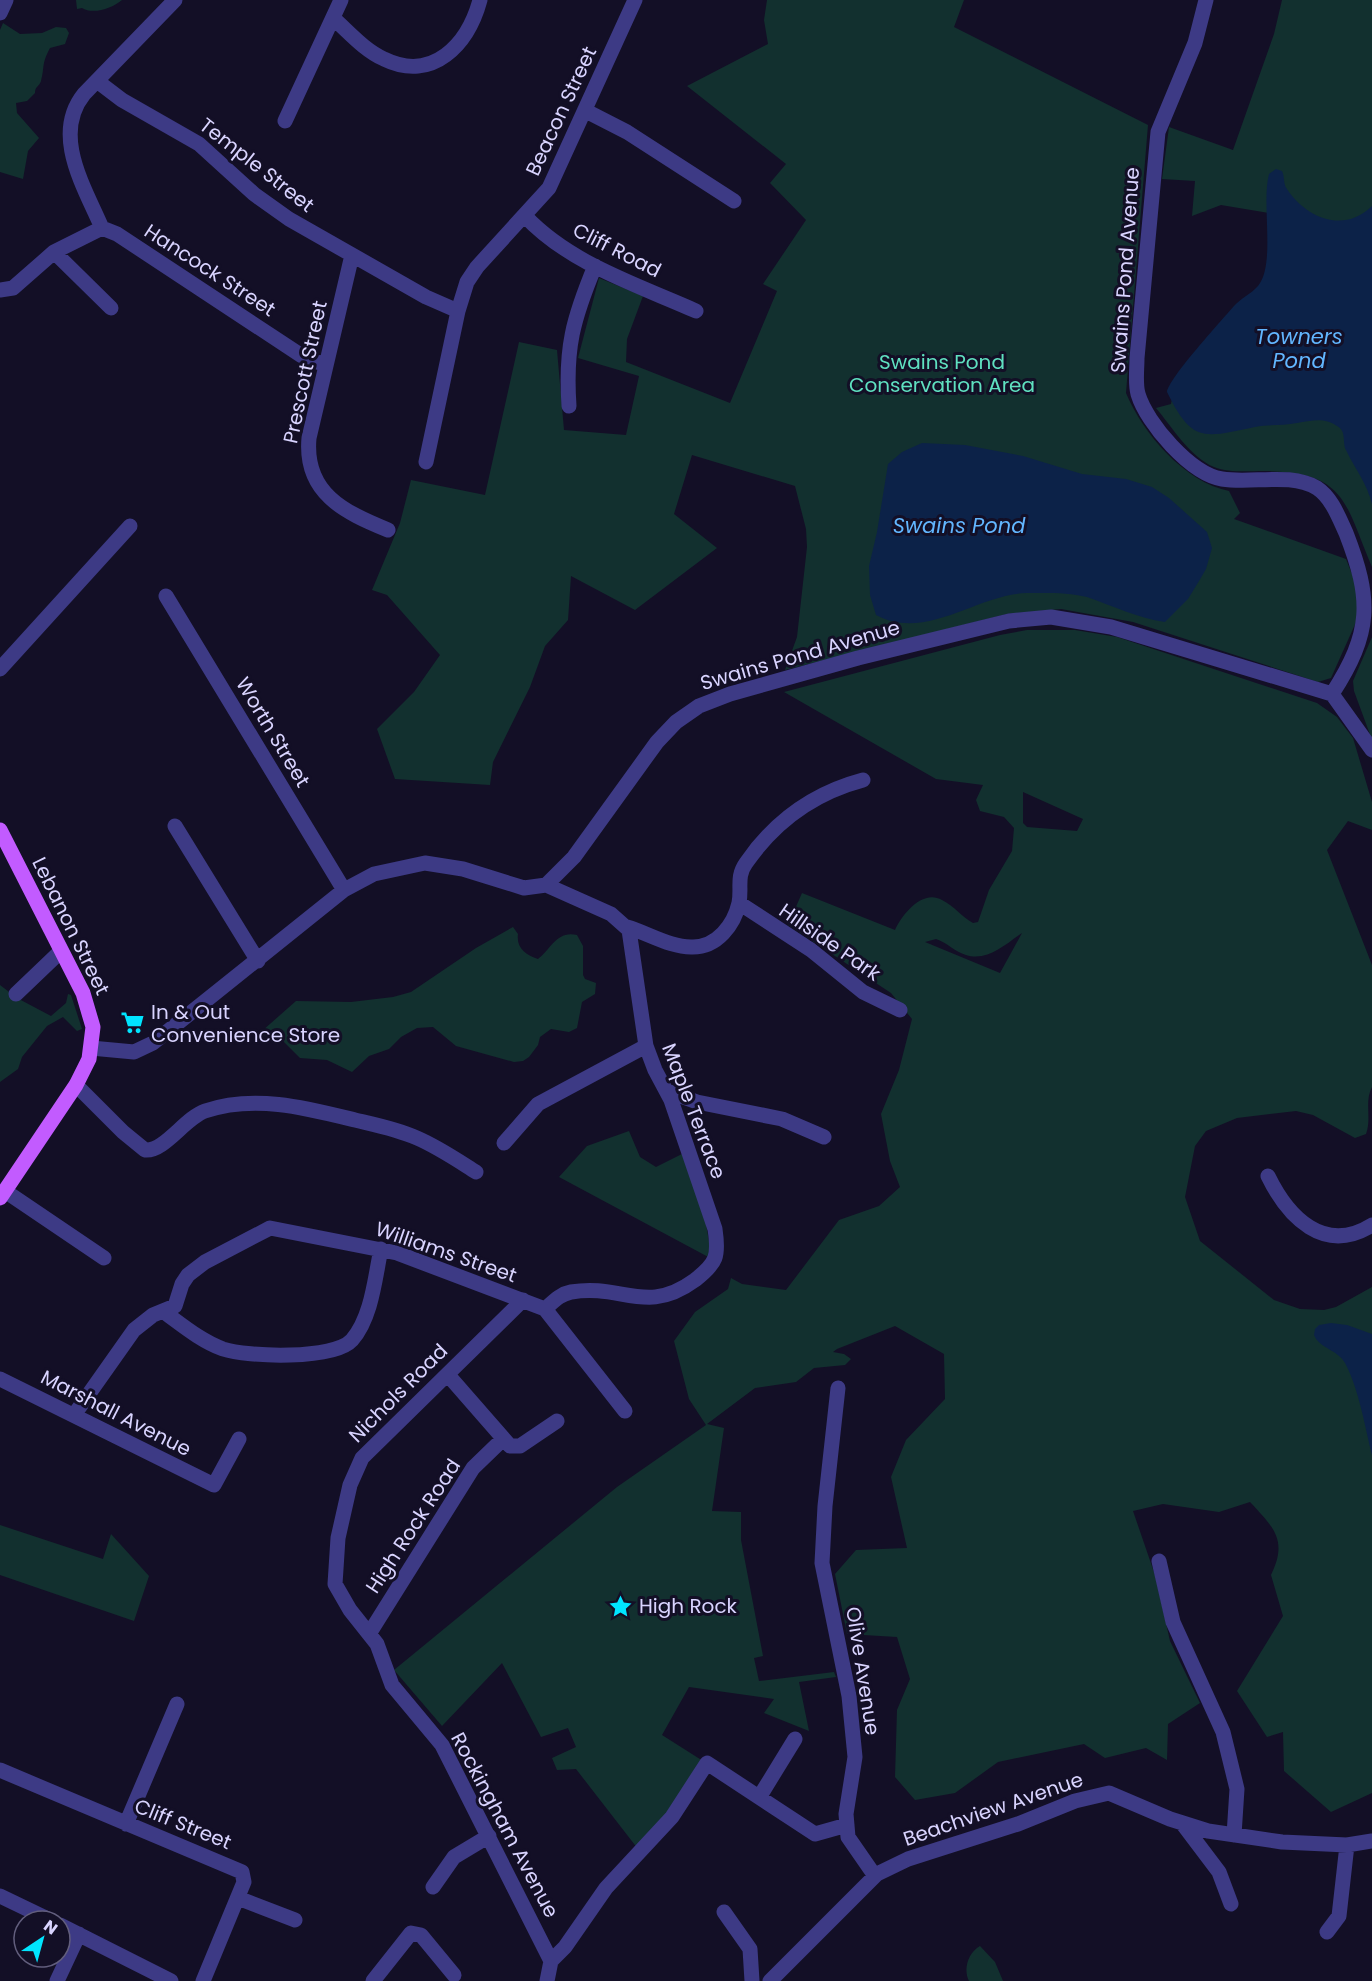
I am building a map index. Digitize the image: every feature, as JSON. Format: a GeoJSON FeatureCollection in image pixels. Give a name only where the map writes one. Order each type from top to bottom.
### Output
{"type":"FeatureCollection","features":[{"type":"Feature","properties":{"kind":"main road","name":"Lebanon Street"},"geometry":{"type":"LineString","coordinates":[[0,830],[88,1007],[93,1027],[92,1048],[76,1085],[2,1194]]}},
{"type":"Feature","properties":{"kind":"street"},"geometry":{"type":"LineString","coordinates":[[0,13],[6,0]]}},
{"type":"Feature","properties":{"kind":"street"},"geometry":{"type":"LineString","coordinates":[[0,290],[13,288],[54,252],[102,228],[69,144],[77,104],[174,0]]}},
{"type":"Feature","properties":{"kind":"street"},"geometry":{"type":"LineString","coordinates":[[285,121],[341,0]]}},
{"type":"Feature","properties":{"kind":"street"},"geometry":{"type":"LineString","coordinates":[[333,18],[367,48],[385,60],[395,63],[423,64],[440,58],[461,42],[473,22],[480,0]]}},
{"type":"Feature","properties":{"kind":"street","name":"Beacon Street"},"geometry":{"type":"LineString","coordinates":[[426,462],[458,311],[467,282],[477,267],[549,188],[635,0]]}},
{"type":"Feature","properties":{"kind":"street","name":"Swains Pond Avenue"},"geometry":{"type":"LineString","coordinates":[[546,885],[574,857],[663,736],[699,706],[730,694],[848,660],[1009,621],[1051,617],[1111,627],[1332,694],[1358,648],[1369,612],[1362,569],[1330,502],[1317,488],[1302,482],[1225,479],[1203,471],[1178,451],[1153,423],[1137,391],[1137,358],[1158,132],[1195,43],[1206,0]]}},
{"type":"Feature","properties":{"kind":"street","name":"Temple Street"},"geometry":{"type":"LineString","coordinates":[[97,81],[122,100],[199,144],[254,194],[283,216],[426,297],[458,311]]}},
{"type":"Feature","properties":{"kind":"street"},"geometry":{"type":"LineString","coordinates":[[586,111],[620,128],[734,201]]}},
{"type":"Feature","properties":{"kind":"street","name":"Cliff Road"},"geometry":{"type":"LineString","coordinates":[[525,216],[547,236],[595,266],[696,311]]}},
{"type":"Feature","properties":{"kind":"street","name":"Hancock Street"},"geometry":{"type":"LineString","coordinates":[[102,228],[117,234],[305,358],[326,365]]}},
{"type":"Feature","properties":{"kind":"street"},"geometry":{"type":"LineString","coordinates":[[54,252],[111,308]]}},
{"type":"Feature","properties":{"kind":"street","name":"Prescott Street"},"geometry":{"type":"LineString","coordinates":[[352,255],[309,438],[311,471],[323,490],[338,506],[359,519],[388,530]]}},
{"type":"Feature","properties":{"kind":"street"},"geometry":{"type":"LineString","coordinates":[[569,406],[567,374],[569,343],[595,266]]}},
{"type":"Feature","properties":{"kind":"street"},"geometry":{"type":"LineString","coordinates":[[0,669],[130,526]]}},
{"type":"Feature","properties":{"kind":"street","name":"Worth Street"},"geometry":{"type":"LineString","coordinates":[[166,596],[344,890]]}},
{"type":"Feature","properties":{"kind":"street"},"geometry":{"type":"LineString","coordinates":[[1332,694],[1372,750]]}},
{"type":"Feature","properties":{"kind":"street"},"geometry":{"type":"LineString","coordinates":[[92,1048],[126,1053],[142,1049],[186,1019],[344,890],[374,873],[425,863],[456,867],[524,888],[546,885],[611,914],[627,927],[670,944],[692,948],[704,946],[721,937],[739,903],[739,879],[744,865],[791,814],[818,795],[863,780]]}},
{"type":"Feature","properties":{"kind":"street"},"geometry":{"type":"LineString","coordinates":[[175,826],[258,961]]}},
{"type":"Feature","properties":{"kind":"street","name":"Hillside Park"},"geometry":{"type":"LineString","coordinates":[[739,903],[811,950],[863,992],[900,1010]]}},
{"type":"Feature","properties":{"kind":"street","name":"Maple Terrace"},"geometry":{"type":"LineString","coordinates":[[544,1309],[568,1292],[666,1297],[701,1275],[716,1258],[715,1229],[667,1090],[658,1077],[646,1046],[632,942],[627,927]]}},
{"type":"Feature","properties":{"kind":"street"},"geometry":{"type":"LineString","coordinates":[[16,994],[61,951]]}},
{"type":"Feature","properties":{"kind":"street"},"geometry":{"type":"LineString","coordinates":[[504,1143],[538,1104],[646,1046]]}},
{"type":"Feature","properties":{"kind":"street"},"geometry":{"type":"LineString","coordinates":[[76,1085],[130,1138],[146,1150],[153,1150],[189,1120],[207,1110],[242,1104],[290,1106],[389,1127],[435,1147],[476,1172]]}},
{"type":"Feature","properties":{"kind":"street"},"geometry":{"type":"LineString","coordinates":[[667,1090],[697,1101],[782,1119],[824,1137]]}},
{"type":"Feature","properties":{"kind":"street"},"geometry":{"type":"LineString","coordinates":[[1268,1176],[1288,1210],[1312,1229],[1346,1235],[1372,1225]]}},
{"type":"Feature","properties":{"kind":"street"},"geometry":{"type":"LineString","coordinates":[[2,1194],[104,1258]]}},
{"type":"Feature","properties":{"kind":"street","name":"Williams Street"},"geometry":{"type":"LineString","coordinates":[[74,1415],[134,1330],[153,1315],[176,1306],[182,1284],[192,1272],[270,1228],[381,1248],[544,1309],[625,1411]]}},
{"type":"Feature","properties":{"kind":"street"},"geometry":{"type":"LineString","coordinates":[[164,1312],[199,1336],[231,1351],[288,1354],[336,1349],[352,1340],[362,1324],[381,1248]]}},
{"type":"Feature","properties":{"kind":"street","name":"Nichols Road"},"geometry":{"type":"LineString","coordinates":[[369,1634],[350,1610],[335,1584],[338,1538],[350,1485],[362,1458],[523,1300]]}},
{"type":"Feature","properties":{"kind":"street"},"geometry":{"type":"LineString","coordinates":[[448,1375],[502,1440],[510,1446],[520,1446],[557,1421]]}},
{"type":"Feature","properties":{"kind":"street","name":"Marshall Avenue"},"geometry":{"type":"LineString","coordinates":[[0,1378],[214,1485],[239,1440]]}},
{"type":"Feature","properties":{"kind":"street","name":"Olive Avenue"},"geometry":{"type":"LineString","coordinates":[[838,1388],[825,1506],[822,1563],[849,1696],[855,1757],[847,1825],[848,1837],[875,1876]]}},
{"type":"Feature","properties":{"kind":"street","name":"High Rock Road"},"geometry":{"type":"LineString","coordinates":[[369,1634],[473,1468],[502,1440]]}},
{"type":"Feature","properties":{"kind":"street"},"geometry":{"type":"LineString","coordinates":[[1159,1561],[1173,1622],[1223,1732],[1237,1789],[1234,1835]]}},
{"type":"Feature","properties":{"kind":"street","name":"Rockingham Avenue"},"geometry":{"type":"LineString","coordinates":[[369,1634],[377,1644],[392,1685],[442,1745],[552,1961]]}},
{"type":"Feature","properties":{"kind":"street"},"geometry":{"type":"LineString","coordinates":[[126,1824],[177,1704]]}},
{"type":"Feature","properties":{"kind":"street"},"geometry":{"type":"LineString","coordinates":[[760,1796],[795,1739]]}},
{"type":"Feature","properties":{"kind":"street"},"geometry":{"type":"LineString","coordinates":[[547,1981],[552,1961],[565,1947],[606,1888],[672,1817],[707,1762],[815,1834],[847,1825]]}},
{"type":"Feature","properties":{"kind":"street","name":"Cliff Street"},"geometry":{"type":"LineString","coordinates":[[0,1770],[238,1869],[245,1879],[203,1981]]}},
{"type":"Feature","properties":{"kind":"street","name":"Beachview Avenue"},"geometry":{"type":"LineString","coordinates":[[875,1876],[908,1859],[1018,1824],[1075,1801],[1109,1793],[1182,1823],[1234,1835],[1282,1842],[1347,1845],[1372,1841]]}},
{"type":"Feature","properties":{"kind":"street"},"geometry":{"type":"LineString","coordinates":[[1182,1823],[1219,1872],[1231,1904]]}},
{"type":"Feature","properties":{"kind":"street"},"geometry":{"type":"LineString","coordinates":[[433,1887],[454,1857],[489,1836]]}},
{"type":"Feature","properties":{"kind":"street"},"geometry":{"type":"LineString","coordinates":[[1327,1932],[1339,1916],[1347,1845]]}},
{"type":"Feature","properties":{"kind":"street"},"geometry":{"type":"LineString","coordinates":[[770,1981],[875,1876]]}},
{"type":"Feature","properties":{"kind":"street"},"geometry":{"type":"LineString","coordinates":[[0,1896],[27,1909]]}},
{"type":"Feature","properties":{"kind":"street"},"geometry":{"type":"LineString","coordinates":[[238,1898],[295,1920]]}},
{"type":"Feature","properties":{"kind":"street"},"geometry":{"type":"LineString","coordinates":[[724,1912],[750,1949],[752,1981]]}},
{"type":"Feature","properties":{"kind":"street"},"geometry":{"type":"LineString","coordinates":[[72,1931],[171,1981]]}},
{"type":"Feature","properties":{"kind":"street"},"geometry":{"type":"LineString","coordinates":[[373,1981],[410,1933],[421,1935],[454,1975]]}},
{"type":"Feature","properties":{"kind":"street"},"geometry":{"type":"LineString","coordinates":[[57,1981],[79,1934]]}},
{"type":"Feature","properties":{"kind":"green space"},"geometry":{"type":"Polygon","coordinates":[[[76,0],[122,0],[114,6],[92,11],[77,9],[76,0]]]}},
{"type":"Feature","properties":{"kind":"green space","name":"Swains Pond Conservation Area"},"geometry":{"type":"Polygon","coordinates":[[[767,0],[964,0],[954,27],[1148,125],[1126,393],[1143,424],[1167,454],[1197,478],[1229,491],[1240,513],[1234,519],[1346,559],[1358,589],[1357,620],[1331,678],[1318,682],[1133,622],[1061,609],[1007,614],[785,670],[797,637],[807,547],[806,529],[795,486],[692,455],[674,514],[717,548],[635,610],[571,576],[568,620],[545,646],[530,687],[493,762],[490,785],[395,779],[377,729],[414,692],[440,655],[387,595],[372,590],[400,523],[411,480],[485,495],[519,342],[557,350],[564,430],[626,435],[639,376],[578,358],[599,278],[643,296],[627,339],[626,362],[730,403],[777,291],[763,284],[806,220],[770,183],[786,164],[687,86],[768,44],[764,20],[767,0]]]}},
{"type":"Feature","properties":{"kind":"green space"},"geometry":{"type":"Polygon","coordinates":[[[1282,0],[1372,0],[1372,567],[1347,508],[1327,484],[1312,477],[1291,473],[1232,471],[1214,467],[1189,449],[1156,408],[1171,404],[1175,382],[1265,287],[1275,214],[1221,205],[1192,216],[1195,181],[1162,179],[1169,127],[1233,150],[1274,34],[1282,0]]]}},
{"type":"Feature","properties":{"kind":"green space"},"geometry":{"type":"Polygon","coordinates":[[[3,23],[20,34],[42,33],[56,27],[66,28],[69,33],[65,44],[50,48],[44,62],[41,81],[35,93],[27,101],[16,103],[17,113],[39,138],[28,151],[23,179],[0,172],[0,30],[3,23]]]}},
{"type":"Feature","properties":{"kind":"green space"},"geometry":{"type":"Polygon","coordinates":[[[1027,630],[1075,630],[1117,637],[1317,703],[1337,717],[1353,738],[1372,802],[1372,830],[1348,821],[1327,850],[1372,965],[1372,1087],[1366,1134],[1355,1138],[1313,1115],[1296,1111],[1237,1118],[1206,1131],[1195,1146],[1185,1197],[1200,1241],[1274,1300],[1300,1309],[1324,1310],[1336,1307],[1372,1287],[1372,1793],[1331,1812],[1284,1771],[1283,1732],[1267,1737],[1237,1691],[1283,1616],[1271,1575],[1278,1552],[1276,1535],[1266,1519],[1250,1502],[1219,1512],[1163,1504],[1133,1511],[1155,1575],[1170,1641],[1200,1703],[1168,1724],[1167,1760],[1146,1748],[1105,1758],[1084,1744],[998,1762],[955,1793],[915,1800],[895,1777],[897,1710],[910,1679],[897,1637],[847,1634],[835,1574],[856,1550],[907,1548],[891,1477],[906,1440],[945,1399],[944,1354],[895,1326],[833,1352],[844,1354],[851,1359],[845,1365],[814,1368],[796,1382],[755,1388],[707,1424],[724,1428],[712,1511],[741,1512],[741,1540],[763,1656],[754,1658],[759,1681],[834,1672],[836,1677],[799,1682],[809,1731],[764,1713],[774,1699],[689,1687],[662,1735],[703,1761],[667,1816],[638,1849],[576,1769],[557,1770],[552,1758],[576,1747],[568,1728],[541,1737],[502,1663],[442,1726],[394,1670],[617,1487],[706,1425],[689,1399],[674,1341],[695,1312],[728,1289],[731,1278],[742,1284],[786,1290],[839,1220],[879,1206],[900,1187],[890,1161],[881,1114],[899,1070],[912,1019],[891,993],[788,925],[802,893],[895,930],[902,917],[914,905],[927,898],[942,900],[973,923],[978,922],[989,890],[1012,851],[1014,828],[1004,817],[980,811],[976,800],[983,785],[936,779],[784,692],[1000,635],[1027,630]],[[1023,792],[1023,823],[1027,827],[1077,831],[1083,819],[1023,792]],[[1022,933],[997,950],[982,956],[962,954],[936,939],[925,942],[1000,973],[1022,933]]]}},
{"type":"Feature","properties":{"kind":"green space"},"geometry":{"type":"Polygon","coordinates":[[[1372,637],[1372,740],[1354,691],[1353,681],[1372,637]]]}},
{"type":"Feature","properties":{"kind":"green space"},"geometry":{"type":"Polygon","coordinates":[[[513,927],[518,934],[520,947],[538,959],[559,938],[570,934],[577,935],[583,946],[583,975],[585,979],[596,983],[595,994],[582,1002],[577,1028],[569,1032],[551,1029],[540,1037],[538,1045],[523,1061],[514,1062],[456,1046],[433,1027],[417,1028],[401,1037],[389,1049],[369,1056],[352,1072],[327,1060],[300,1058],[282,1040],[260,1035],[296,1001],[351,1002],[393,997],[411,992],[476,948],[513,927]]]}},
{"type":"Feature","properties":{"kind":"green space"},"geometry":{"type":"Polygon","coordinates":[[[0,985],[17,998],[51,1016],[66,1003],[68,994],[71,995],[82,1029],[77,1031],[63,1017],[47,1026],[22,1057],[18,1069],[0,1082],[0,985]]]}},
{"type":"Feature","properties":{"kind":"green space"},"geometry":{"type":"Polygon","coordinates":[[[629,1131],[640,1157],[656,1167],[682,1154],[704,1212],[712,1259],[559,1177],[587,1146],[629,1131]]]}},
{"type":"Feature","properties":{"kind":"green space"},"geometry":{"type":"Polygon","coordinates":[[[0,1525],[103,1559],[111,1534],[149,1576],[134,1621],[0,1575],[0,1525]]]}},
{"type":"Feature","properties":{"kind":"green space"},"geometry":{"type":"Polygon","coordinates":[[[980,1946],[995,1962],[1003,1981],[969,1981],[966,1971],[968,1962],[972,1953],[980,1946]]]}},
{"type":"Feature","properties":{"kind":"water","name":"Towners Pond"},"geometry":{"type":"Polygon","coordinates":[[[1276,169],[1282,171],[1286,187],[1295,199],[1315,215],[1338,221],[1350,219],[1372,206],[1372,504],[1364,483],[1346,450],[1342,431],[1332,423],[1312,421],[1260,426],[1223,433],[1201,433],[1184,421],[1167,392],[1176,375],[1196,349],[1234,306],[1258,286],[1263,276],[1267,249],[1267,187],[1269,174],[1276,169]]]}},
{"type":"Feature","properties":{"kind":"water","name":"Swains Pond"},"geometry":{"type":"Polygon","coordinates":[[[922,443],[965,445],[1023,456],[1082,474],[1126,479],[1152,487],[1169,498],[1207,532],[1212,548],[1206,569],[1188,599],[1165,622],[1135,615],[1087,597],[1057,593],[1008,595],[933,620],[914,623],[895,622],[876,615],[870,595],[869,566],[888,464],[902,452],[922,443]]]}},
{"type":"Feature","properties":{"kind":"water"},"geometry":{"type":"Polygon","coordinates":[[[1331,1323],[1347,1325],[1372,1334],[1372,1455],[1350,1373],[1342,1359],[1320,1343],[1314,1335],[1319,1325],[1331,1323]]]}},
{"type":"Feature","properties":{"kind":"place","name":"In & Out Convenience Store"},"geometry":{"type":"Point","coordinates":[133,1023]}},
{"type":"Feature","properties":{"kind":"place","name":"High Rock"},"geometry":{"type":"Point","coordinates":[621,1606]}}]}
